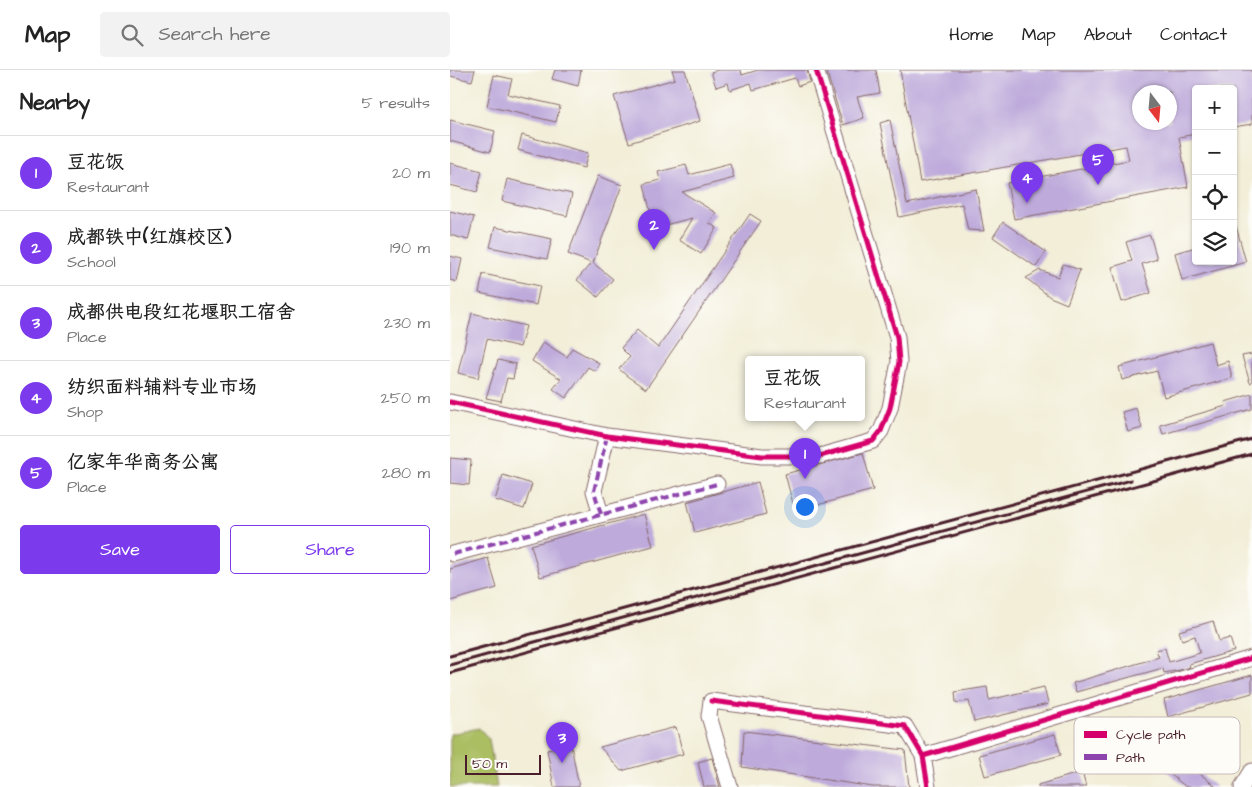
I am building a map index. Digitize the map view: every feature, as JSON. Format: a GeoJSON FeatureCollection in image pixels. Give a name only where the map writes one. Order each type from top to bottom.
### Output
{"type":"FeatureCollection","features":[{"type":"Feature","properties":{"kind":"street"},"geometry":{"type":"LineString","coordinates":[[450,402],[607,436],[762,456],[820,456],[873,441],[881,431],[890,408],[899,362],[897,337],[816,70]]}},
{"type":"Feature","properties":{"kind":"street"},"geometry":{"type":"LineString","coordinates":[[601,514],[594,491],[607,436]]}},
{"type":"Feature","properties":{"kind":"street"},"geometry":{"type":"LineString","coordinates":[[453,554],[717,484]]}},
{"type":"Feature","properties":{"kind":"street"},"geometry":{"type":"LineString","coordinates":[[923,756],[1252,658]]}},
{"type":"Feature","properties":{"kind":"street"},"geometry":{"type":"LineString","coordinates":[[730,787],[709,716],[711,701],[905,726],[923,756],[928,787]]}},
{"type":"Feature","properties":{"kind":"street"},"geometry":{"type":"LineString","coordinates":[[1242,787],[1252,772]]}},
{"type":"Feature","properties":{"kind":"green space"},"geometry":{"type":"Polygon","coordinates":[[[479,728],[489,739],[497,787],[450,787],[450,734],[479,728]]]}},
{"type":"Feature","properties":{"kind":"building"},"geometry":{"type":"Polygon","coordinates":[[[450,70],[475,70],[472,81],[450,76],[450,70]]]}},
{"type":"Feature","properties":{"kind":"building"},"geometry":{"type":"Polygon","coordinates":[[[555,70],[581,70],[578,86],[552,79],[555,70]]]}},
{"type":"Feature","properties":{"kind":"building"},"geometry":{"type":"Polygon","coordinates":[[[672,70],[685,70],[700,121],[629,143],[614,96],[675,79],[672,70]]]}},
{"type":"Feature","properties":{"kind":"building"},"geometry":{"type":"Polygon","coordinates":[[[718,70],[741,70],[742,75],[758,70],[807,70],[810,82],[798,86],[795,78],[753,90],[751,83],[730,90],[728,83],[716,87],[711,72],[718,70]]]}},
{"type":"Feature","properties":{"kind":"building"},"geometry":{"type":"Polygon","coordinates":[[[826,70],[876,70],[880,93],[857,97],[864,118],[843,125],[826,70]]]}},
{"type":"Feature","properties":{"kind":"building"},"geometry":{"type":"Polygon","coordinates":[[[900,70],[1252,70],[1252,124],[1237,126],[1237,85],[1192,85],[1192,135],[1179,137],[1188,187],[1014,219],[1007,183],[1129,160],[1126,146],[920,182],[900,70]]]}},
{"type":"Feature","properties":{"kind":"building"},"geometry":{"type":"Polygon","coordinates":[[[494,75],[512,79],[508,94],[560,106],[556,122],[487,106],[494,75]]]}},
{"type":"Feature","properties":{"kind":"building"},"geometry":{"type":"Polygon","coordinates":[[[450,120],[495,131],[490,152],[450,141],[450,120]]]}},
{"type":"Feature","properties":{"kind":"building"},"geometry":{"type":"Polygon","coordinates":[[[890,120],[907,204],[976,189],[984,231],[968,230],[962,204],[899,217],[880,123],[890,120]]]}},
{"type":"Feature","properties":{"kind":"building"},"geometry":{"type":"Polygon","coordinates":[[[522,135],[588,153],[584,168],[518,150],[522,135]]]}},
{"type":"Feature","properties":{"kind":"building"},"geometry":{"type":"Polygon","coordinates":[[[450,163],[482,171],[477,192],[450,185],[450,163]]]}},
{"type":"Feature","properties":{"kind":"building"},"geometry":{"type":"Polygon","coordinates":[[[730,164],[734,178],[682,192],[716,213],[709,223],[717,228],[701,254],[679,240],[692,218],[654,228],[644,184],[660,180],[658,172],[686,165],[689,175],[730,164]]]}},
{"type":"Feature","properties":{"kind":"building"},"geometry":{"type":"Polygon","coordinates":[[[598,176],[622,185],[593,263],[613,279],[598,297],[577,280],[591,263],[568,254],[598,176]]]}},
{"type":"Feature","properties":{"kind":"building"},"geometry":{"type":"Polygon","coordinates":[[[507,179],[572,194],[567,216],[502,201],[507,179]]]}},
{"type":"Feature","properties":{"kind":"building"},"geometry":{"type":"Polygon","coordinates":[[[450,211],[474,217],[468,240],[450,235],[450,211]]]}},
{"type":"Feature","properties":{"kind":"building"},"geometry":{"type":"Polygon","coordinates":[[[750,214],[761,221],[646,389],[619,369],[630,357],[621,348],[637,330],[658,348],[750,214]]]}},
{"type":"Feature","properties":{"kind":"building"},"geometry":{"type":"Polygon","coordinates":[[[1003,222],[1046,252],[1036,267],[993,237],[1003,222]]]}},
{"type":"Feature","properties":{"kind":"building"},"geometry":{"type":"Polygon","coordinates":[[[495,227],[552,239],[547,259],[490,247],[495,227]]]}},
{"type":"Feature","properties":{"kind":"building"},"geometry":{"type":"Polygon","coordinates":[[[1237,230],[1246,262],[1237,265],[1237,230]]]}},
{"type":"Feature","properties":{"kind":"building"},"geometry":{"type":"Polygon","coordinates":[[[1150,235],[1157,259],[1142,264],[1151,293],[1122,302],[1112,267],[1132,261],[1126,242],[1150,235]]]}},
{"type":"Feature","properties":{"kind":"building"},"geometry":{"type":"Polygon","coordinates":[[[1192,248],[1192,265],[1235,265],[1182,280],[1175,253],[1192,248]]]}},
{"type":"Feature","properties":{"kind":"building"},"geometry":{"type":"Polygon","coordinates":[[[450,256],[462,259],[457,282],[450,280],[450,256]]]}},
{"type":"Feature","properties":{"kind":"building"},"geometry":{"type":"Polygon","coordinates":[[[1063,264],[1080,270],[1067,304],[1050,297],[1026,278],[1040,270],[1058,277],[1063,264]]]}},
{"type":"Feature","properties":{"kind":"building"},"geometry":{"type":"Polygon","coordinates":[[[483,274],[540,286],[536,305],[479,293],[483,274]]]}},
{"type":"Feature","properties":{"kind":"building"},"geometry":{"type":"Polygon","coordinates":[[[472,313],[526,326],[520,347],[487,339],[478,378],[458,373],[472,313]]]}},
{"type":"Feature","properties":{"kind":"building"},"geometry":{"type":"Polygon","coordinates":[[[543,342],[567,357],[572,348],[599,363],[595,371],[588,367],[566,398],[553,389],[561,379],[532,361],[543,342]]]}},
{"type":"Feature","properties":{"kind":"building"},"geometry":{"type":"Polygon","coordinates":[[[1210,342],[1216,365],[1228,361],[1232,378],[1164,397],[1157,371],[1122,380],[1119,367],[1210,342]]]}},
{"type":"Feature","properties":{"kind":"building"},"geometry":{"type":"Polygon","coordinates":[[[1252,354],[1252,382],[1250,383],[1242,356],[1252,354]]]}},
{"type":"Feature","properties":{"kind":"building"},"geometry":{"type":"Polygon","coordinates":[[[498,360],[516,364],[513,379],[507,378],[501,401],[486,398],[498,360]]]}},
{"type":"Feature","properties":{"kind":"building"},"geometry":{"type":"Polygon","coordinates":[[[1252,394],[1252,409],[1163,434],[1160,425],[1226,406],[1225,402],[1252,394]]]}},
{"type":"Feature","properties":{"kind":"building"},"geometry":{"type":"Polygon","coordinates":[[[1136,408],[1142,428],[1128,432],[1122,412],[1136,408]]]}},
{"type":"Feature","properties":{"kind":"building"},"geometry":{"type":"Polygon","coordinates":[[[863,453],[873,490],[795,511],[785,474],[863,453]]]}},
{"type":"Feature","properties":{"kind":"building"},"geometry":{"type":"Polygon","coordinates":[[[450,458],[471,460],[469,485],[450,483],[450,458]]]}},
{"type":"Feature","properties":{"kind":"building"},"geometry":{"type":"Polygon","coordinates":[[[503,475],[532,484],[524,509],[495,500],[503,475]]]}},
{"type":"Feature","properties":{"kind":"building"},"geometry":{"type":"Polygon","coordinates":[[[758,482],[766,514],[695,533],[687,502],[758,482]]]}},
{"type":"Feature","properties":{"kind":"building"},"geometry":{"type":"Polygon","coordinates":[[[644,514],[653,546],[540,577],[531,545],[644,514]]]}},
{"type":"Feature","properties":{"kind":"building"},"geometry":{"type":"Polygon","coordinates":[[[488,558],[497,588],[450,601],[450,569],[488,558]]]}},
{"type":"Feature","properties":{"kind":"building"},"geometry":{"type":"Polygon","coordinates":[[[1213,621],[1219,641],[1230,638],[1234,651],[1189,664],[1190,667],[1180,670],[1164,673],[1163,668],[1076,692],[1073,683],[1159,657],[1156,650],[1165,648],[1169,662],[1200,653],[1195,636],[1182,640],[1179,631],[1213,621]]]}},
{"type":"Feature","properties":{"kind":"building"},"geometry":{"type":"Polygon","coordinates":[[[1252,675],[1252,693],[1168,717],[1164,700],[1252,675]]]}},
{"type":"Feature","properties":{"kind":"building"},"geometry":{"type":"Polygon","coordinates":[[[987,687],[989,700],[1044,687],[1048,704],[974,722],[969,701],[956,703],[955,692],[987,687]]]}},
{"type":"Feature","properties":{"kind":"building"},"geometry":{"type":"Polygon","coordinates":[[[676,727],[683,754],[621,771],[600,747],[676,727]]]}},
{"type":"Feature","properties":{"kind":"building"},"geometry":{"type":"Polygon","coordinates":[[[744,731],[905,750],[909,787],[873,787],[742,767],[744,731]]]}},
{"type":"Feature","properties":{"kind":"building"},"geometry":{"type":"Polygon","coordinates":[[[1055,734],[1061,755],[985,776],[979,755],[1055,734]]]}},
{"type":"Feature","properties":{"kind":"building"},"geometry":{"type":"Polygon","coordinates":[[[571,745],[579,787],[554,787],[547,750],[571,745]]]}},
{"type":"Feature","properties":{"kind":"building"},"geometry":{"type":"Polygon","coordinates":[[[712,758],[720,787],[704,787],[698,762],[712,758]]]}},
{"type":"Feature","properties":{"kind":"building"},"geometry":{"type":"Polygon","coordinates":[[[1075,774],[1083,774],[1086,787],[1038,787],[1038,785],[1075,774]]]}},
{"type":"Feature","properties":{"kind":"building"},"geometry":{"type":"Polygon","coordinates":[[[1170,774],[1200,774],[1216,787],[1186,787],[1170,774]]]}},
{"type":"Feature","properties":{"kind":"railway"},"geometry":{"type":"LineString","coordinates":[[450,656],[1252,439]]}},
{"type":"Feature","properties":{"kind":"railway"},"geometry":{"type":"LineString","coordinates":[[450,673],[1252,454]]}},
{"type":"Feature","properties":{"kind":"railway"},"geometry":{"type":"LineString","coordinates":[[450,665],[1131,480]]}},
{"type":"Feature","properties":{"kind":"marked path"},"geometry":{"type":"LineString","coordinates":[[601,514],[594,491],[607,436]]}},
{"type":"Feature","properties":{"kind":"marked path"},"geometry":{"type":"LineString","coordinates":[[453,554],[717,484]]}},
{"type":"Feature","properties":{"kind":"cycle path"},"geometry":{"type":"LineString","coordinates":[[450,402],[607,436],[762,456],[820,456],[873,441],[881,431],[890,408],[899,362],[897,337],[816,70]]}},
{"type":"Feature","properties":{"kind":"cycle path"},"geometry":{"type":"LineString","coordinates":[[923,756],[1252,658]]}},
{"type":"Feature","properties":{"kind":"cycle path"},"geometry":{"type":"LineString","coordinates":[[711,701],[905,726],[923,756],[928,787]]}},
{"type":"Feature","properties":{"kind":"place","name":"亿家年华商务公寓"},"geometry":{"type":"Point","coordinates":[1098,185]}},
{"type":"Feature","properties":{"kind":"place","name":"纺织面料辅料专业市场"},"geometry":{"type":"Point","coordinates":[1027,203]}},
{"type":"Feature","properties":{"kind":"place","name":"成都铁中(红旗校区)"},"geometry":{"type":"Point","coordinates":[654,250]}},
{"type":"Feature","properties":{"kind":"place","name":"豆花饭"},"geometry":{"type":"Point","coordinates":[805,479]}},
{"type":"Feature","properties":{"kind":"place","name":"成都供电段红花堰职工宿舍"},"geometry":{"type":"Point","coordinates":[562,763]}}]}
